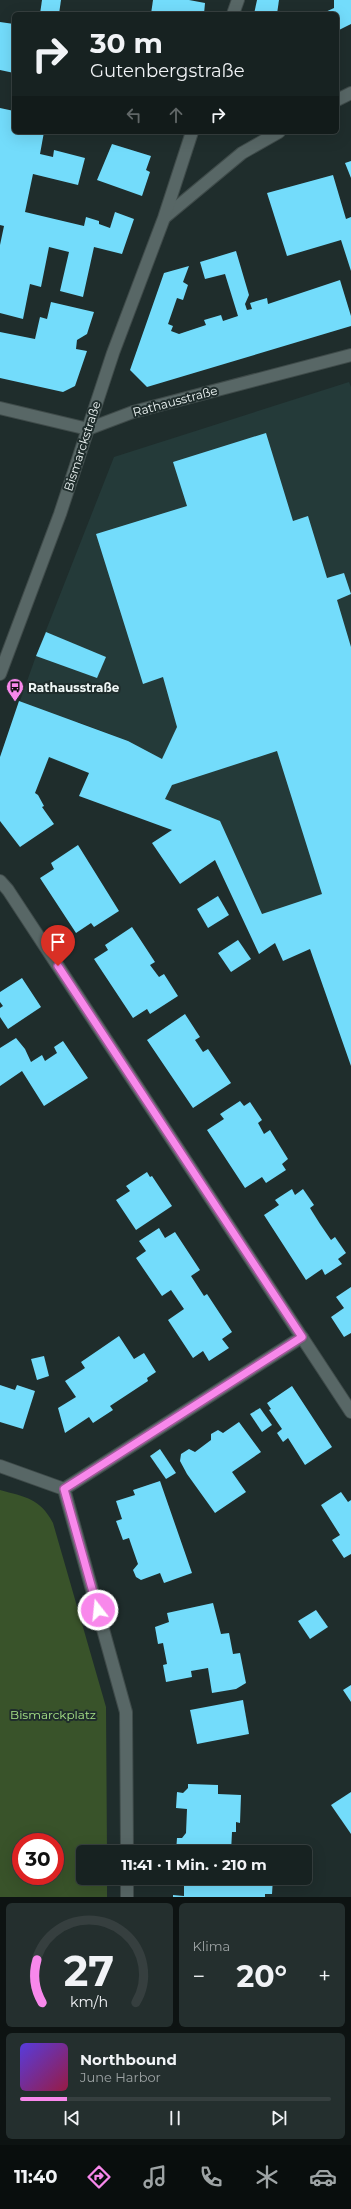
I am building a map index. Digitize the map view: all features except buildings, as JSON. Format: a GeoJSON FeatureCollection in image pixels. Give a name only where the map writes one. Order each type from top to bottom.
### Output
{"type":"FeatureCollection","features":[{"type":"Feature","properties":{"kind":"street"},"geometry":{"type":"LineString","coordinates":[[234,12],[238,0]]}},
{"type":"Feature","properties":{"kind":"street"},"geometry":{"type":"LineString","coordinates":[[339,99],[351,93]]}},
{"type":"Feature","properties":{"kind":"street","name":"Bismarckstraße"},"geometry":{"type":"LineString","coordinates":[[0,674],[60,514],[113,353],[164,218],[191,134]]}},
{"type":"Feature","properties":{"kind":"street","name":"Bismarckstraße"},"geometry":{"type":"LineString","coordinates":[[164,218],[242,153],[275,134]]}},
{"type":"Feature","properties":{"kind":"street","name":"Rathausstraße"},"geometry":{"type":"LineString","coordinates":[[88,429],[134,412],[351,354]]}},
{"type":"Feature","properties":{"kind":"street"},"geometry":{"type":"LineString","coordinates":[[0,408],[88,429]]}},
{"type":"Feature","properties":{"kind":"street"},"geometry":{"type":"LineString","coordinates":[[0,881],[351,1412]]}},
{"type":"Feature","properties":{"kind":"street"},"geometry":{"type":"LineString","coordinates":[[64,1489],[302,1337]]}},
{"type":"Feature","properties":{"kind":"street"},"geometry":{"type":"LineString","coordinates":[[0,1466],[64,1489]]}},
{"type":"Feature","properties":{"kind":"street"},"geometry":{"type":"LineString","coordinates":[[64,1489],[126,1712],[127,1845]]}},
{"type":"Feature","properties":{"kind":"street"},"geometry":{"type":"LineString","coordinates":[[127,1885],[127,1897]]}},
{"type":"Feature","properties":{"kind":"shaded area"},"geometry":{"type":"Polygon","coordinates":[[[349,382],[351,387],[351,934],[275,943],[233,853],[165,799],[128,741],[78,722],[63,763],[49,758],[40,781],[0,768],[0,757],[36,656],[114,457],[349,382]]]}},
{"type":"Feature","properties":{"kind":"green space","name":"Bismarckplatz"},"geometry":{"type":"Polygon","coordinates":[[[0,1490],[24,1497],[37,1503],[43,1508],[53,1523],[106,1707],[107,1845],[76,1845],[76,1885],[107,1885],[107,1897],[0,1897],[0,1490]]]}},
{"type":"Feature","properties":{"kind":"place","name":"Rathausstraße"},"geometry":{"type":"Point","coordinates":[15,702]}},
{"type":"Feature","properties":{"kind":"route"},"geometry":{"type":"LineString","coordinates":[[58,966],[302,1337],[64,1489],[98,1610]]}}]}
